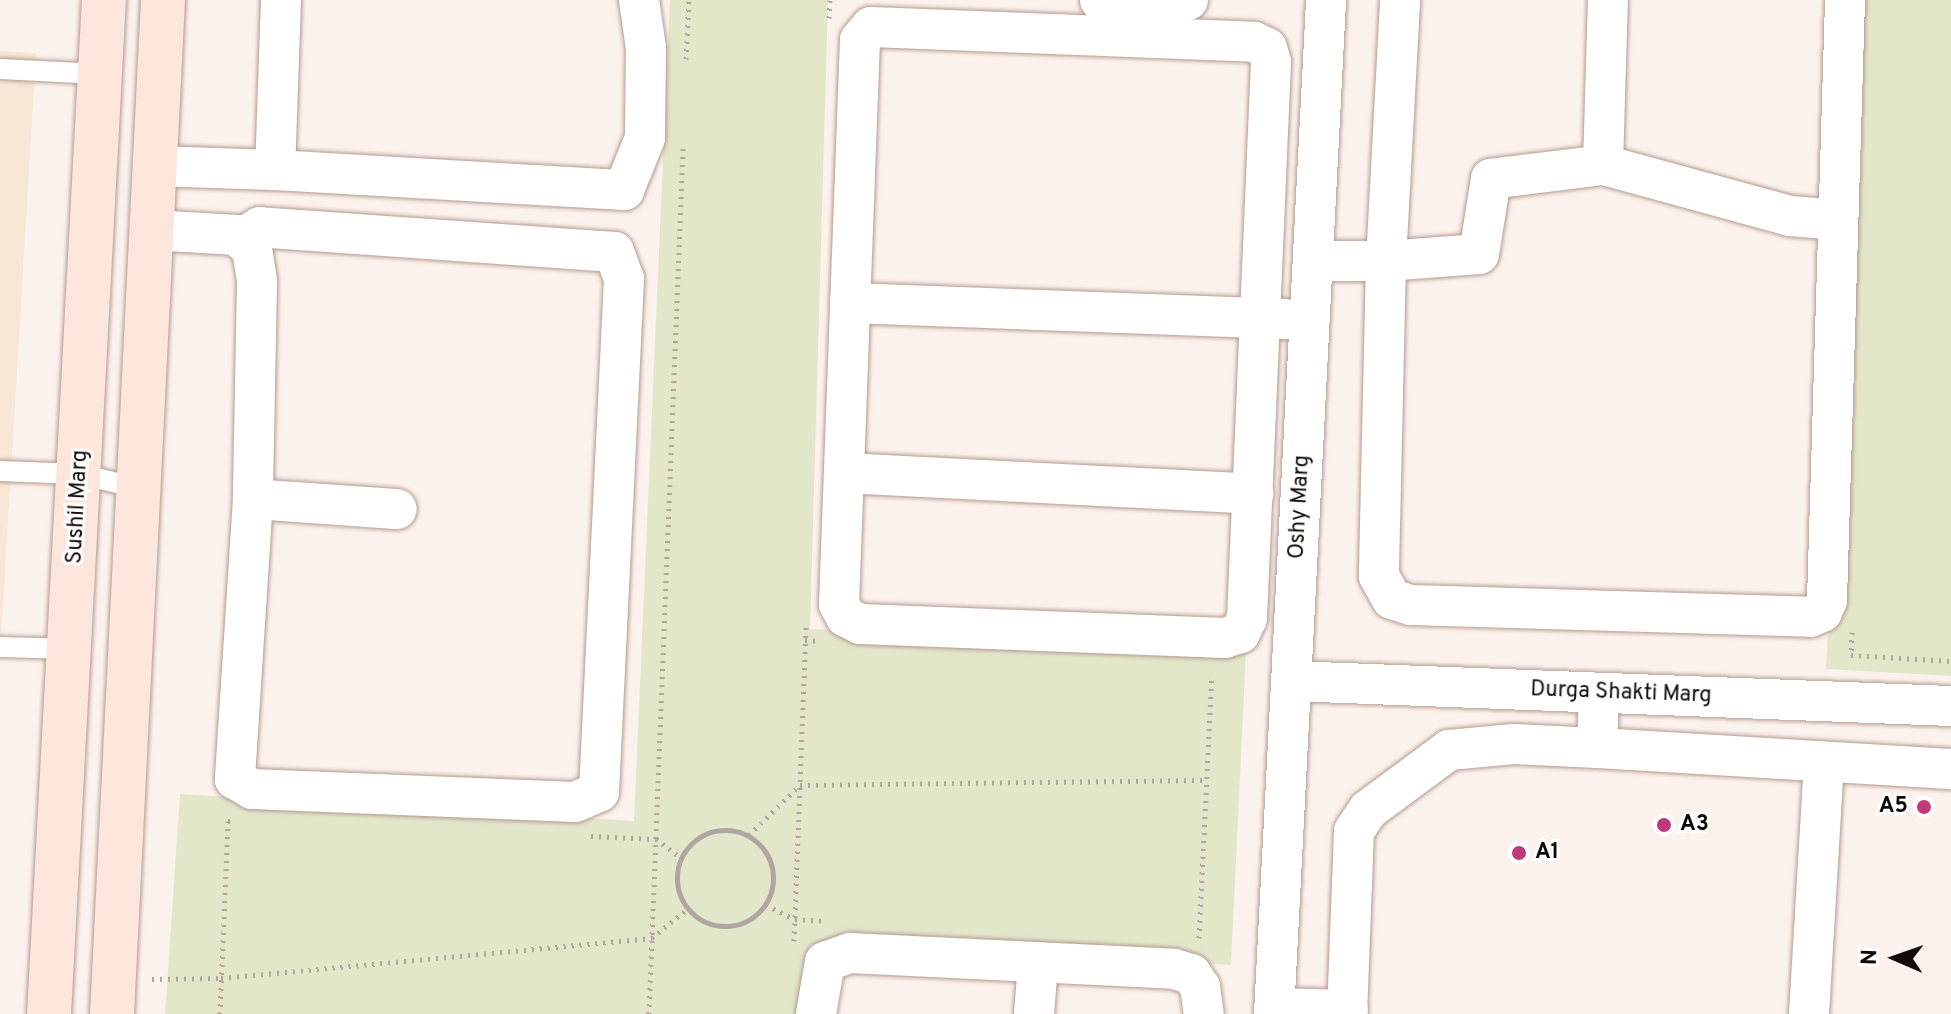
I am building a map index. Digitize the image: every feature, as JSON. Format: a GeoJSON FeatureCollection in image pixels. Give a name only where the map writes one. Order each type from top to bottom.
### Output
{"type":"FeatureCollection","features":[{"type":"Feature","properties":{"kind":"street","name":"Sushil Marg"},"geometry":{"type":"LineString","coordinates":[[49,1014],[72,649],[104,0]]}},
{"type":"Feature","properties":{"kind":"street"},"geometry":{"type":"LineString","coordinates":[[113,997],[163,0]]}},
{"type":"Feature","properties":{"kind":"street"},"geometry":{"type":"LineString","coordinates":[[275,170],[281,0]]}},
{"type":"Feature","properties":{"kind":"street"},"geometry":{"type":"LineString","coordinates":[[154,166],[624,190],[645,138],[646,48],[639,0]]}},
{"type":"Feature","properties":{"kind":"street"},"geometry":{"type":"LineString","coordinates":[[1100,0],[1188,0]]}},
{"type":"Feature","properties":{"kind":"street","name":"Oshy Marg"},"geometry":{"type":"LineString","coordinates":[[1274,1011],[1326,0]]}},
{"type":"Feature","properties":{"kind":"street"},"geometry":{"type":"LineString","coordinates":[[1400,0],[1386,261],[1379,576],[1392,599],[1411,605],[1810,617],[1822,612],[1827,600],[1845,0]]}},
{"type":"Feature","properties":{"kind":"street"},"geometry":{"type":"LineString","coordinates":[[1603,165],[1608,0]]}},
{"type":"Feature","properties":{"kind":"street"},"geometry":{"type":"LineString","coordinates":[[871,27],[1254,42],[1267,48],[1261,318],[1253,494],[1247,618],[1240,633],[1225,638],[860,624],[846,617],[839,604],[850,303],[860,40],[871,27]]}},
{"type":"Feature","properties":{"kind":"street"},"geometry":{"type":"LineString","coordinates":[[1313,261],[1386,261],[1479,254],[1491,179],[1603,165],[1790,216],[1838,220]]}},
{"type":"Feature","properties":{"kind":"street"},"geometry":{"type":"LineString","coordinates":[[151,230],[241,239],[252,249],[257,282],[253,499],[235,779],[252,789],[575,802],[599,792],[623,294],[614,252],[260,227],[241,239]]}},
{"type":"Feature","properties":{"kind":"street"},"geometry":{"type":"LineString","coordinates":[[850,303],[1309,320]]}},
{"type":"Feature","properties":{"kind":"street"},"geometry":{"type":"LineString","coordinates":[[844,473],[1253,494]]}},
{"type":"Feature","properties":{"kind":"street"},"geometry":{"type":"LineString","coordinates":[[253,499],[397,509]]}},
{"type":"Feature","properties":{"kind":"street","name":"Durga Shakti Marg"},"geometry":{"type":"LineString","coordinates":[[1291,681],[1951,706]]}},
{"type":"Feature","properties":{"kind":"street"},"geometry":{"type":"LineString","coordinates":[[1597,748],[1599,693]]}},
{"type":"Feature","properties":{"kind":"street"},"geometry":{"type":"LineString","coordinates":[[1274,1011],[1348,1012],[1354,831],[1368,810],[1449,750],[1514,744],[1824,765],[1951,769]]}},
{"type":"Feature","properties":{"kind":"street"},"geometry":{"type":"LineString","coordinates":[[1809,1014],[1824,765]]}},
{"type":"Feature","properties":{"kind":"street"},"geometry":{"type":"LineString","coordinates":[[816,1014],[825,962],[850,953],[1174,969],[1191,974],[1200,987],[1204,1014]]}},
{"type":"Feature","properties":{"kind":"street"},"geometry":{"type":"LineString","coordinates":[[1034,1014],[1038,964]]}},
{"type":"Feature","properties":{"kind":"lane"},"geometry":{"type":"LineString","coordinates":[[0,69],[100,74]]}},
{"type":"Feature","properties":{"kind":"lane"},"geometry":{"type":"LineString","coordinates":[[0,471],[79,474],[138,488]]}},
{"type":"Feature","properties":{"kind":"lane"},"geometry":{"type":"LineString","coordinates":[[0,647],[72,649]]}},
{"type":"Feature","properties":{"kind":"path"},"geometry":{"type":"LineString","coordinates":[[686,63],[689,0]]}},
{"type":"Feature","properties":{"kind":"path"},"geometry":{"type":"LineString","coordinates":[[649,1014],[683,142]]}},
{"type":"Feature","properties":{"kind":"path"},"geometry":{"type":"LineString","coordinates":[[805,640],[821,641]]}},
{"type":"Feature","properties":{"kind":"path"},"geometry":{"type":"LineString","coordinates":[[1851,655],[1951,661]]}},
{"type":"Feature","properties":{"kind":"path"},"geometry":{"type":"LineString","coordinates":[[1185,938],[1200,938],[1213,660]]}},
{"type":"Feature","properties":{"kind":"path"},"geometry":{"type":"LineString","coordinates":[[749,835],[800,785],[1207,780]]}},
{"type":"Feature","properties":{"kind":"path"},"geometry":{"type":"LineString","coordinates":[[220,1014],[228,821],[244,822]]}},
{"type":"Feature","properties":{"kind":"path"},"geometry":{"type":"LineString","coordinates":[[729,829],[749,835],[771,863],[773,883],[766,905],[739,925],[720,927],[687,909],[677,888],[680,857],[694,840],[711,831],[729,829]]}},
{"type":"Feature","properties":{"kind":"path"},"geometry":{"type":"LineString","coordinates":[[577,836],[656,839],[680,857]]}},
{"type":"Feature","properties":{"kind":"path"},"geometry":{"type":"LineString","coordinates":[[766,905],[795,919],[842,921]]}},
{"type":"Feature","properties":{"kind":"path"},"geometry":{"type":"LineString","coordinates":[[113,997],[221,978],[652,938],[687,909]]}},
{"type":"Feature","properties":{"kind":"shaded area"},"geometry":{"type":"Polygon","coordinates":[[[0,51],[36,53],[0,655],[0,51]]]}},
{"type":"Feature","properties":{"kind":"green space"},"geometry":{"type":"Polygon","coordinates":[[[670,0],[828,0],[810,629],[1246,651],[1231,965],[810,944],[806,1014],[165,1014],[180,794],[634,821],[670,0]]]}},
{"type":"Feature","properties":{"kind":"green space"},"geometry":{"type":"Polygon","coordinates":[[[1860,0],[1951,0],[1951,676],[1826,669],[1860,0]]]}},
{"type":"Feature","properties":{"kind":"place","name":"A5"},"geometry":{"type":"Point","coordinates":[1924,807]}},
{"type":"Feature","properties":{"kind":"place","name":"A3"},"geometry":{"type":"Point","coordinates":[1664,825]}},
{"type":"Feature","properties":{"kind":"place","name":"A1"},"geometry":{"type":"Point","coordinates":[1519,853]}}]}
